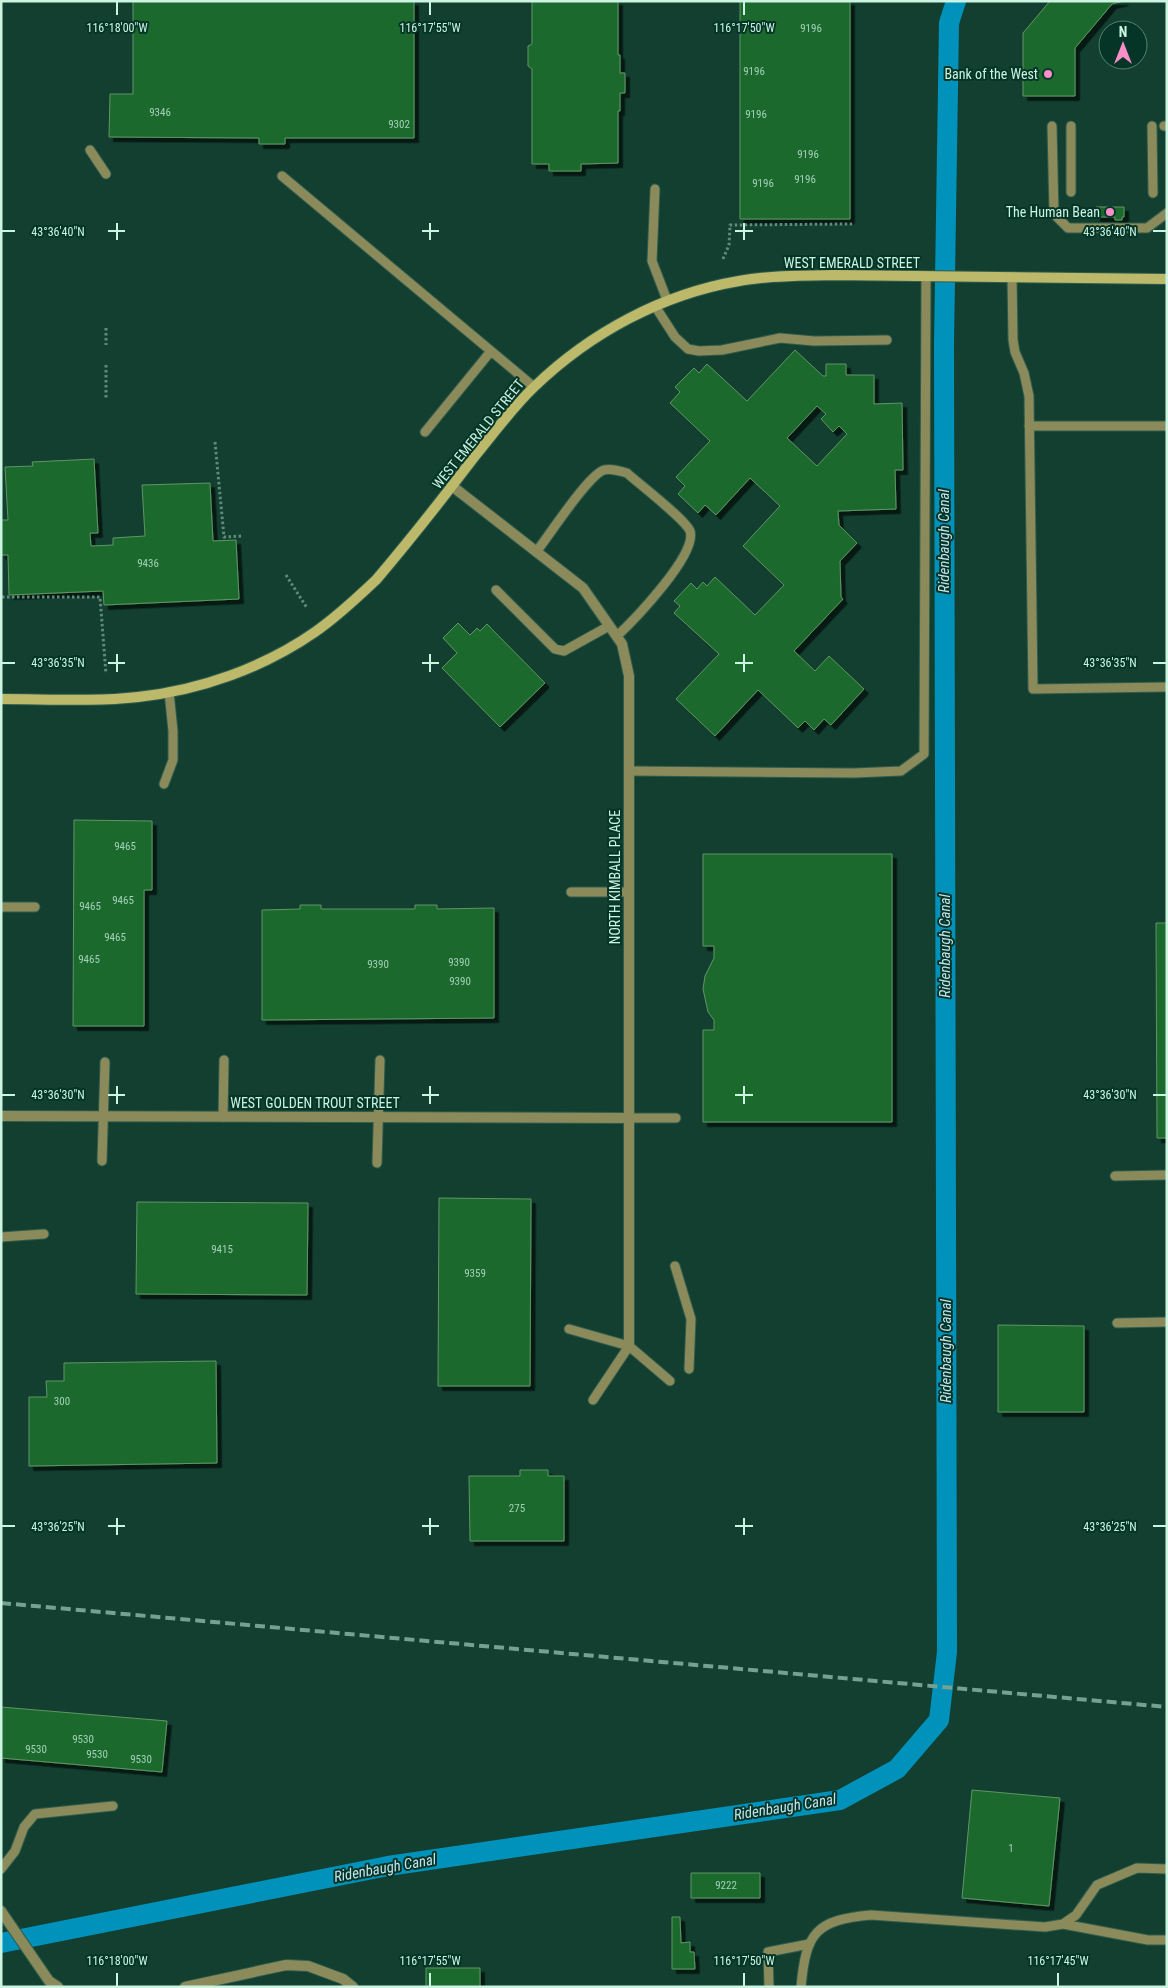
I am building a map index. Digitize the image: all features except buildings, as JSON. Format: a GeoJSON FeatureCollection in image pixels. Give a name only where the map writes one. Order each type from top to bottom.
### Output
{"type":"FeatureCollection","features":[{"type":"Feature","properties":{"kind":"main road","name":"WEST EMERALD STREET"},"geometry":{"type":"LineString","coordinates":[[1,699],[93,699],[137,697],[169,692],[234,675],[279,654],[315,632],[376,580],[509,413],[534,387],[580,347],[617,325],[668,300],[740,280],[784,276],[1167,279]]}},
{"type":"Feature","properties":{"kind":"street","name":"NORTH KIMBALL PLACE"},"geometry":{"type":"LineString","coordinates":[[452,486],[583,588],[622,644],[629,676],[629,1346]]}},
{"type":"Feature","properties":{"kind":"street","name":"WEST GOLDEN TROUT STREET"},"geometry":{"type":"LineString","coordinates":[[1,1116],[629,1118]]}},
{"type":"Feature","properties":{"kind":"street"},"geometry":{"type":"LineString","coordinates":[[1,1911],[49,1981],[58,1987]]}},
{"type":"Feature","properties":{"kind":"street"},"geometry":{"type":"LineString","coordinates":[[191,1986],[293,1965],[308,1966],[326,1972],[343,1979],[354,1987]]}},
{"type":"Feature","properties":{"kind":"lane"},"geometry":{"type":"LineString","coordinates":[[1052,126],[1054,214],[1068,228],[1146,228],[1167,214]]}},
{"type":"Feature","properties":{"kind":"lane"},"geometry":{"type":"LineString","coordinates":[[1071,126],[1071,192]]}},
{"type":"Feature","properties":{"kind":"lane"},"geometry":{"type":"LineString","coordinates":[[1152,126],[1153,193]]}},
{"type":"Feature","properties":{"kind":"lane"},"geometry":{"type":"LineString","coordinates":[[90,150],[106,174]]}},
{"type":"Feature","properties":{"kind":"lane"},"geometry":{"type":"LineString","coordinates":[[282,176],[534,387]]}},
{"type":"Feature","properties":{"kind":"lane"},"geometry":{"type":"LineString","coordinates":[[655,190],[652,261],[668,300]]}},
{"type":"Feature","properties":{"kind":"lane"},"geometry":{"type":"LineString","coordinates":[[629,771],[854,773],[901,771],[924,754],[928,276]]}},
{"type":"Feature","properties":{"kind":"lane"},"geometry":{"type":"LineString","coordinates":[[1012,277],[1013,340],[1029,396],[1033,689],[1167,688]]}},
{"type":"Feature","properties":{"kind":"lane"},"geometry":{"type":"LineString","coordinates":[[655,306],[675,337],[688,349],[699,351],[722,350],[780,338],[814,341],[887,340]]}},
{"type":"Feature","properties":{"kind":"lane"},"geometry":{"type":"LineString","coordinates":[[425,432],[491,351]]}},
{"type":"Feature","properties":{"kind":"lane"},"geometry":{"type":"LineString","coordinates":[[1029,426],[1167,426]]}},
{"type":"Feature","properties":{"kind":"lane"},"geometry":{"type":"LineString","coordinates":[[536,552],[590,480],[604,470],[618,470],[627,473],[682,520],[689,530],[691,538],[687,551],[636,618],[617,636]]}},
{"type":"Feature","properties":{"kind":"lane"},"geometry":{"type":"LineString","coordinates":[[496,590],[556,649],[564,651],[610,626]]}},
{"type":"Feature","properties":{"kind":"lane"},"geometry":{"type":"LineString","coordinates":[[164,784],[173,760],[173,731],[169,692]]}},
{"type":"Feature","properties":{"kind":"lane"},"geometry":{"type":"LineString","coordinates":[[571,892],[629,892]]}},
{"type":"Feature","properties":{"kind":"lane"},"geometry":{"type":"LineString","coordinates":[[1,907],[35,908]]}},
{"type":"Feature","properties":{"kind":"lane"},"geometry":{"type":"LineString","coordinates":[[223,1117],[224,1060]]}},
{"type":"Feature","properties":{"kind":"lane"},"geometry":{"type":"LineString","coordinates":[[377,1163],[380,1060]]}},
{"type":"Feature","properties":{"kind":"lane"},"geometry":{"type":"LineString","coordinates":[[102,1161],[105,1062]]}},
{"type":"Feature","properties":{"kind":"lane"},"geometry":{"type":"LineString","coordinates":[[629,1118],[676,1118]]}},
{"type":"Feature","properties":{"kind":"lane"},"geometry":{"type":"LineString","coordinates":[[1115,1176],[1167,1175]]}},
{"type":"Feature","properties":{"kind":"lane"},"geometry":{"type":"LineString","coordinates":[[1,1237],[44,1234]]}},
{"type":"Feature","properties":{"kind":"lane"},"geometry":{"type":"LineString","coordinates":[[675,1266],[691,1319],[689,1369]]}},
{"type":"Feature","properties":{"kind":"lane"},"geometry":{"type":"LineString","coordinates":[[1117,1323],[1167,1322]]}},
{"type":"Feature","properties":{"kind":"lane"},"geometry":{"type":"LineString","coordinates":[[569,1329],[629,1346],[670,1381]]}},
{"type":"Feature","properties":{"kind":"lane"},"geometry":{"type":"LineString","coordinates":[[593,1400],[629,1346]]}},
{"type":"Feature","properties":{"kind":"lane"},"geometry":{"type":"LineString","coordinates":[[1,1869],[15,1851],[24,1827],[35,1814],[113,1806]]}},
{"type":"Feature","properties":{"kind":"lane"},"geometry":{"type":"LineString","coordinates":[[1063,1924],[1076,1914],[1097,1885],[1137,1868],[1167,1869]]}},
{"type":"Feature","properties":{"kind":"lane"},"geometry":{"type":"LineString","coordinates":[[801,1987],[809,1944],[821,1927],[844,1917],[871,1914],[1045,1927],[1063,1924],[1148,1940],[1167,1940]]}},
{"type":"Feature","properties":{"kind":"lane"},"geometry":{"type":"LineString","coordinates":[[769,1987],[768,1952],[809,1944]]}},
{"type":"Feature","properties":{"kind":"path"},"geometry":{"type":"LineString","coordinates":[[723,259],[729,245],[730,225],[852,224]]}},
{"type":"Feature","properties":{"kind":"path"},"geometry":{"type":"LineString","coordinates":[[106,328],[106,345]]}},
{"type":"Feature","properties":{"kind":"path"},"geometry":{"type":"LineString","coordinates":[[106,365],[106,399]]}},
{"type":"Feature","properties":{"kind":"path"},"geometry":{"type":"LineString","coordinates":[[215,442],[224,537],[243,536]]}},
{"type":"Feature","properties":{"kind":"path"},"geometry":{"type":"LineString","coordinates":[[286,575],[307,608]]}},
{"type":"Feature","properties":{"kind":"path"},"geometry":{"type":"LineString","coordinates":[[2,597],[100,597],[106,674]]}},
{"type":"Feature","properties":{"kind":"waterway","name":"Ridenbaugh Canal"},"geometry":{"type":"LineString","coordinates":[[1,1943],[388,1866],[840,1800],[897,1769],[939,1720],[947,1652],[944,344],[949,23],[956,1]]}},
{"type":"Feature","properties":{"kind":"railway"},"geometry":{"type":"LineString","coordinates":[[1,1603],[1167,1707]]}},
{"type":"Feature","properties":{"kind":"place","name":"Bank of the West"},"geometry":{"type":"Point","coordinates":[1048,74]}},
{"type":"Feature","properties":{"kind":"place","name":"The Human Bean"},"geometry":{"type":"Point","coordinates":[1110,212]}}]}
